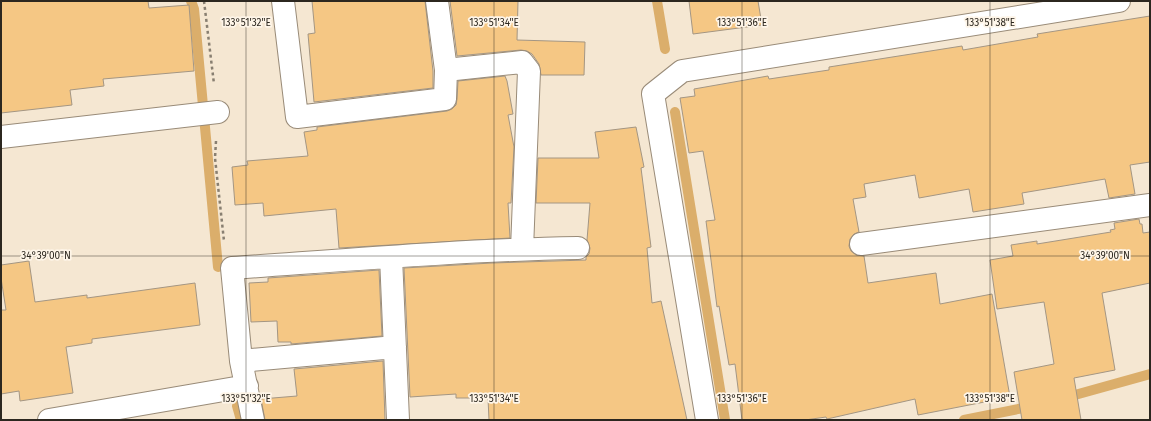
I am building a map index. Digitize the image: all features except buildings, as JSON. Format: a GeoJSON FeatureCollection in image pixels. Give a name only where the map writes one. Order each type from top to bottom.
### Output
{"type":"FeatureCollection","features":[{"type":"Feature","properties":{"kind":"street"},"geometry":{"type":"LineString","coordinates":[[283,1],[297,117],[445,99],[446,70],[437,1]]}},
{"type":"Feature","properties":{"kind":"street"},"geometry":{"type":"LineString","coordinates":[[707,420],[653,94],[682,71],[1119,1]]}},
{"type":"Feature","properties":{"kind":"street"},"geometry":{"type":"LineString","coordinates":[[446,70],[522,62],[529,71],[522,249]]}},
{"type":"Feature","properties":{"kind":"street"},"geometry":{"type":"LineString","coordinates":[[1,137],[209,113]]}},
{"type":"Feature","properties":{"kind":"street"},"geometry":{"type":"LineString","coordinates":[[861,244],[1150,204]]}},
{"type":"Feature","properties":{"kind":"street"},"geometry":{"type":"LineString","coordinates":[[253,420],[242,361],[232,268],[390,256],[522,249],[578,248]]}},
{"type":"Feature","properties":{"kind":"street"},"geometry":{"type":"LineString","coordinates":[[390,256],[398,420]]}},
{"type":"Feature","properties":{"kind":"street"},"geometry":{"type":"LineString","coordinates":[[242,361],[394,347]]}},
{"type":"Feature","properties":{"kind":"street"},"geometry":{"type":"LineString","coordinates":[[49,420],[247,386]]}},
{"type":"Feature","properties":{"kind":"waterway"},"geometry":{"type":"LineString","coordinates":[[191,1],[194,9],[218,267]]}},
{"type":"Feature","properties":{"kind":"waterway"},"geometry":{"type":"LineString","coordinates":[[657,1],[665,49]]}},
{"type":"Feature","properties":{"kind":"waterway"},"geometry":{"type":"LineString","coordinates":[[675,112],[725,420]]}},
{"type":"Feature","properties":{"kind":"waterway"},"geometry":{"type":"LineString","coordinates":[[1064,398],[1150,374]]}},
{"type":"Feature","properties":{"kind":"waterway"},"geometry":{"type":"LineString","coordinates":[[237,406],[241,420]]}},
{"type":"Feature","properties":{"kind":"waterway"},"geometry":{"type":"LineString","coordinates":[[964,420],[1033,406]]}}]}
